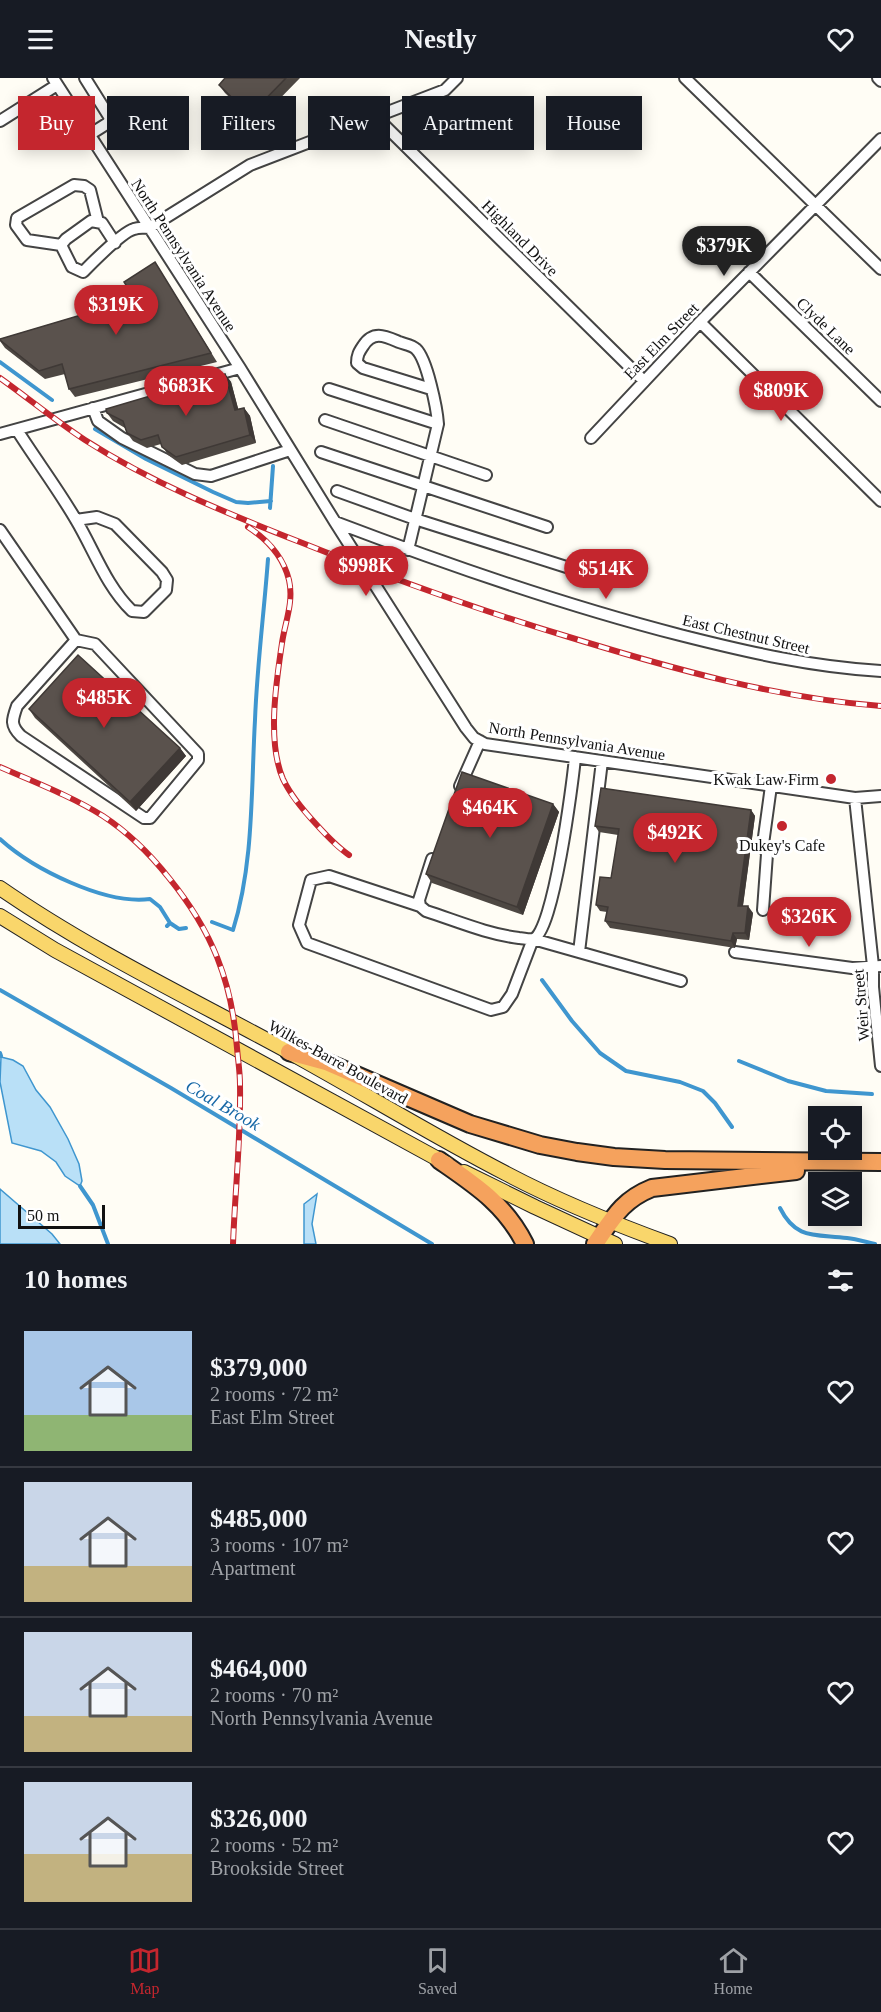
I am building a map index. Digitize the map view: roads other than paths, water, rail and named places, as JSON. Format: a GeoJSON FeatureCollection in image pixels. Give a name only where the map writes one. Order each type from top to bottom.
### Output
{"type":"FeatureCollection","features":[{"type":"Feature","properties":{"kind":"highway"},"geometry":{"type":"LineString","coordinates":[[289,1052],[326,1062],[470,1124],[531,1142],[577,1152],[665,1160],[881,1164]]}},
{"type":"Feature","properties":{"kind":"highway"},"geometry":{"type":"LineString","coordinates":[[439,1160],[496,1202],[517,1228],[525,1244]]}},
{"type":"Feature","properties":{"kind":"highway"},"geometry":{"type":"LineString","coordinates":[[603,1242],[609,1222],[620,1207],[637,1194],[652,1188],[778,1172],[881,1164]]}},
{"type":"Feature","properties":{"kind":"main road","name":"Wilkes-Barre Boulevard"},"geometry":{"type":"LineString","coordinates":[[0,888],[45,919],[509,1175],[609,1222],[670,1244]]}},
{"type":"Feature","properties":{"kind":"main road"},"geometry":{"type":"LineString","coordinates":[[0,916],[73,960],[439,1160],[603,1242]]}},
{"type":"Feature","properties":{"kind":"street"},"geometry":{"type":"LineString","coordinates":[[85,78],[110,118],[108,123],[95,129]]}},
{"type":"Feature","properties":{"kind":"street"},"geometry":{"type":"LineString","coordinates":[[390,112],[445,90],[457,78]]}},
{"type":"Feature","properties":{"kind":"street"},"geometry":{"type":"LineString","coordinates":[[685,78],[881,269]]}},
{"type":"Feature","properties":{"kind":"street"},"geometry":{"type":"LineString","coordinates":[[878,78],[881,81]]}},
{"type":"Feature","properties":{"kind":"street"},"geometry":{"type":"LineString","coordinates":[[39,96],[55,82]]}},
{"type":"Feature","properties":{"kind":"street","name":"North Pennsylvania Avenue"},"geometry":{"type":"LineString","coordinates":[[55,82],[64,96]]}},
{"type":"Feature","properties":{"kind":"street"},"geometry":{"type":"LineString","coordinates":[[0,121],[18,110]]}},
{"type":"Feature","properties":{"kind":"street","name":"Highland Drive"},"geometry":{"type":"LineString","coordinates":[[390,131],[644,381]]}},
{"type":"Feature","properties":{"kind":"street","name":"East Elm Street"},"geometry":{"type":"LineString","coordinates":[[591,438],[700,322],[881,139]]}},
{"type":"Feature","properties":{"kind":"street"},"geometry":{"type":"LineString","coordinates":[[61,245],[72,267],[82,272],[133,229],[149,228],[250,165],[308,143]]}},
{"type":"Feature","properties":{"kind":"street","name":"North Pennsylvania Avenue"},"geometry":{"type":"LineString","coordinates":[[95,144],[240,368],[334,522],[466,728],[480,741],[485,744],[855,798],[881,796]]}},
{"type":"Feature","properties":{"kind":"street"},"geometry":{"type":"LineString","coordinates":[[61,245],[27,240],[16,225],[16,218],[74,185],[84,186],[90,190],[98,222]]}},
{"type":"Feature","properties":{"kind":"street"},"geometry":{"type":"LineString","coordinates":[[61,245],[66,238],[91,221],[102,223],[115,243]]}},
{"type":"Feature","properties":{"kind":"street","name":"Clyde Lane"},"geometry":{"type":"LineString","coordinates":[[749,272],[881,401]]}},
{"type":"Feature","properties":{"kind":"street"},"geometry":{"type":"LineString","coordinates":[[700,322],[881,501]]}},
{"type":"Feature","properties":{"kind":"street"},"geometry":{"type":"LineString","coordinates":[[408,550],[438,424],[436,404],[420,354],[415,348],[381,335],[374,335],[367,340],[357,356],[357,363],[363,368],[431,389]]}},
{"type":"Feature","properties":{"kind":"street"},"geometry":{"type":"LineString","coordinates":[[0,434],[240,368]]}},
{"type":"Feature","properties":{"kind":"street"},"geometry":{"type":"LineString","coordinates":[[329,389],[438,424]]}},
{"type":"Feature","properties":{"kind":"street"},"geometry":{"type":"LineString","coordinates":[[93,408],[98,421],[122,438],[195,474],[211,476],[290,450]]}},
{"type":"Feature","properties":{"kind":"street"},"geometry":{"type":"LineString","coordinates":[[325,420],[486,475]]}},
{"type":"Feature","properties":{"kind":"street"},"geometry":{"type":"LineString","coordinates":[[16,430],[76,520],[107,578],[126,606],[132,611],[144,612],[166,590],[167,580],[162,572],[115,524],[97,518],[76,520]]}},
{"type":"Feature","properties":{"kind":"street"},"geometry":{"type":"LineString","coordinates":[[321,452],[547,528]]}},
{"type":"Feature","properties":{"kind":"street"},"geometry":{"type":"LineString","coordinates":[[337,491],[415,519],[579,571]]}},
{"type":"Feature","properties":{"kind":"street","name":"East Chestnut Street"},"geometry":{"type":"LineString","coordinates":[[334,522],[408,550],[636,624],[788,661],[881,671]]}},
{"type":"Feature","properties":{"kind":"street"},"geometry":{"type":"LineString","coordinates":[[0,530],[76,640],[95,644],[198,754],[198,760],[150,818],[144,818],[107,795],[14,729],[13,718],[17,706],[76,640]]}},
{"type":"Feature","properties":{"kind":"street"},"geometry":{"type":"LineString","coordinates":[[455,799],[480,741]]}},
{"type":"Feature","properties":{"kind":"street"},"geometry":{"type":"LineString","coordinates":[[575,757],[560,862],[543,926],[538,936],[532,939],[512,994],[503,1007],[491,1010],[307,943],[298,925],[311,880],[329,876],[498,935],[532,939],[681,981]]}},
{"type":"Feature","properties":{"kind":"street"},"geometry":{"type":"LineString","coordinates":[[579,952],[602,761]]}},
{"type":"Feature","properties":{"kind":"street"},"geometry":{"type":"LineString","coordinates":[[763,910],[767,854],[763,844],[771,786]]}},
{"type":"Feature","properties":{"kind":"street","name":"Weir Street"},"geometry":{"type":"LineString","coordinates":[[855,798],[877,966],[873,987],[881,1066]]}},
{"type":"Feature","properties":{"kind":"street"},"geometry":{"type":"LineString","coordinates":[[420,906],[419,900],[434,853]]}},
{"type":"Feature","properties":{"kind":"street"},"geometry":{"type":"LineString","coordinates":[[735,952],[852,968],[877,966]]}},
{"type":"Feature","properties":{"kind":"water"},"geometry":{"type":"Polygon","coordinates":[[[1,1057],[23,1066],[36,1090],[50,1107],[79,1164],[82,1181],[80,1186],[65,1176],[56,1162],[41,1151],[12,1143],[0,1082],[1,1057]]]}},
{"type":"Feature","properties":{"kind":"water"},"geometry":{"type":"Polygon","coordinates":[[[0,1189],[52,1234],[60,1244],[0,1244],[0,1189]]]}},
{"type":"Feature","properties":{"kind":"water"},"geometry":{"type":"Polygon","coordinates":[[[317,1194],[312,1224],[316,1244],[304,1244],[304,1204],[317,1194]]]}},
{"type":"Feature","properties":{"kind":"waterway"},"geometry":{"type":"LineString","coordinates":[[0,362],[52,400]]}},
{"type":"Feature","properties":{"kind":"waterway"},"geometry":{"type":"LineString","coordinates":[[95,429],[146,459],[236,502],[271,501]]}},
{"type":"Feature","properties":{"kind":"waterway"},"geometry":{"type":"LineString","coordinates":[[270,508],[273,466]]}},
{"type":"Feature","properties":{"kind":"waterway"},"geometry":{"type":"LineString","coordinates":[[212,922],[233,930],[245,879],[250,826],[257,680],[268,559]]}},
{"type":"Feature","properties":{"kind":"waterway"},"geometry":{"type":"LineString","coordinates":[[0,839],[50,873],[91,891],[132,899],[150,899],[160,907],[170,923]]}},
{"type":"Feature","properties":{"kind":"waterway"},"geometry":{"type":"LineString","coordinates":[[167,926],[170,923],[179,929],[186,928]]}},
{"type":"Feature","properties":{"kind":"waterway"},"geometry":{"type":"LineString","coordinates":[[542,980],[572,1021],[600,1053],[626,1071],[680,1082],[703,1091],[715,1103],[732,1127]]}},
{"type":"Feature","properties":{"kind":"waterway","name":"Coal Brook"},"geometry":{"type":"LineString","coordinates":[[0,990],[171,1088],[432,1244]]}},
{"type":"Feature","properties":{"kind":"waterway"},"geometry":{"type":"LineString","coordinates":[[739,1061],[788,1081],[826,1091],[872,1094]]}},
{"type":"Feature","properties":{"kind":"waterway"},"geometry":{"type":"LineString","coordinates":[[80,1186],[93,1205],[108,1244]]}},
{"type":"Feature","properties":{"kind":"waterway"},"geometry":{"type":"LineString","coordinates":[[780,1208],[793,1226],[808,1234],[850,1238],[875,1244]]}},
{"type":"Feature","properties":{"kind":"railway"},"geometry":{"type":"LineString","coordinates":[[0,378],[85,440],[163,484],[245,520],[400,580],[535,627],[684,670],[762,689],[881,706]]}},
{"type":"Feature","properties":{"kind":"railway"},"geometry":{"type":"LineString","coordinates":[[248,527],[262,537],[279,556],[289,580],[290,604],[275,694],[274,730],[278,764],[283,779],[298,803],[327,836],[349,855]]}},
{"type":"Feature","properties":{"kind":"railway"},"geometry":{"type":"LineString","coordinates":[[0,767],[78,802],[122,829],[147,852],[169,878],[208,937],[225,979],[234,1024],[239,1071],[240,1125],[233,1244]]}},
{"type":"Feature","properties":{"kind":"place","name":"Kwak Law Firm"},"geometry":{"type":"Point","coordinates":[831,779]}},
{"type":"Feature","properties":{"kind":"place","name":"Dukey's Cafe"},"geometry":{"type":"Point","coordinates":[782,826]}}]}
